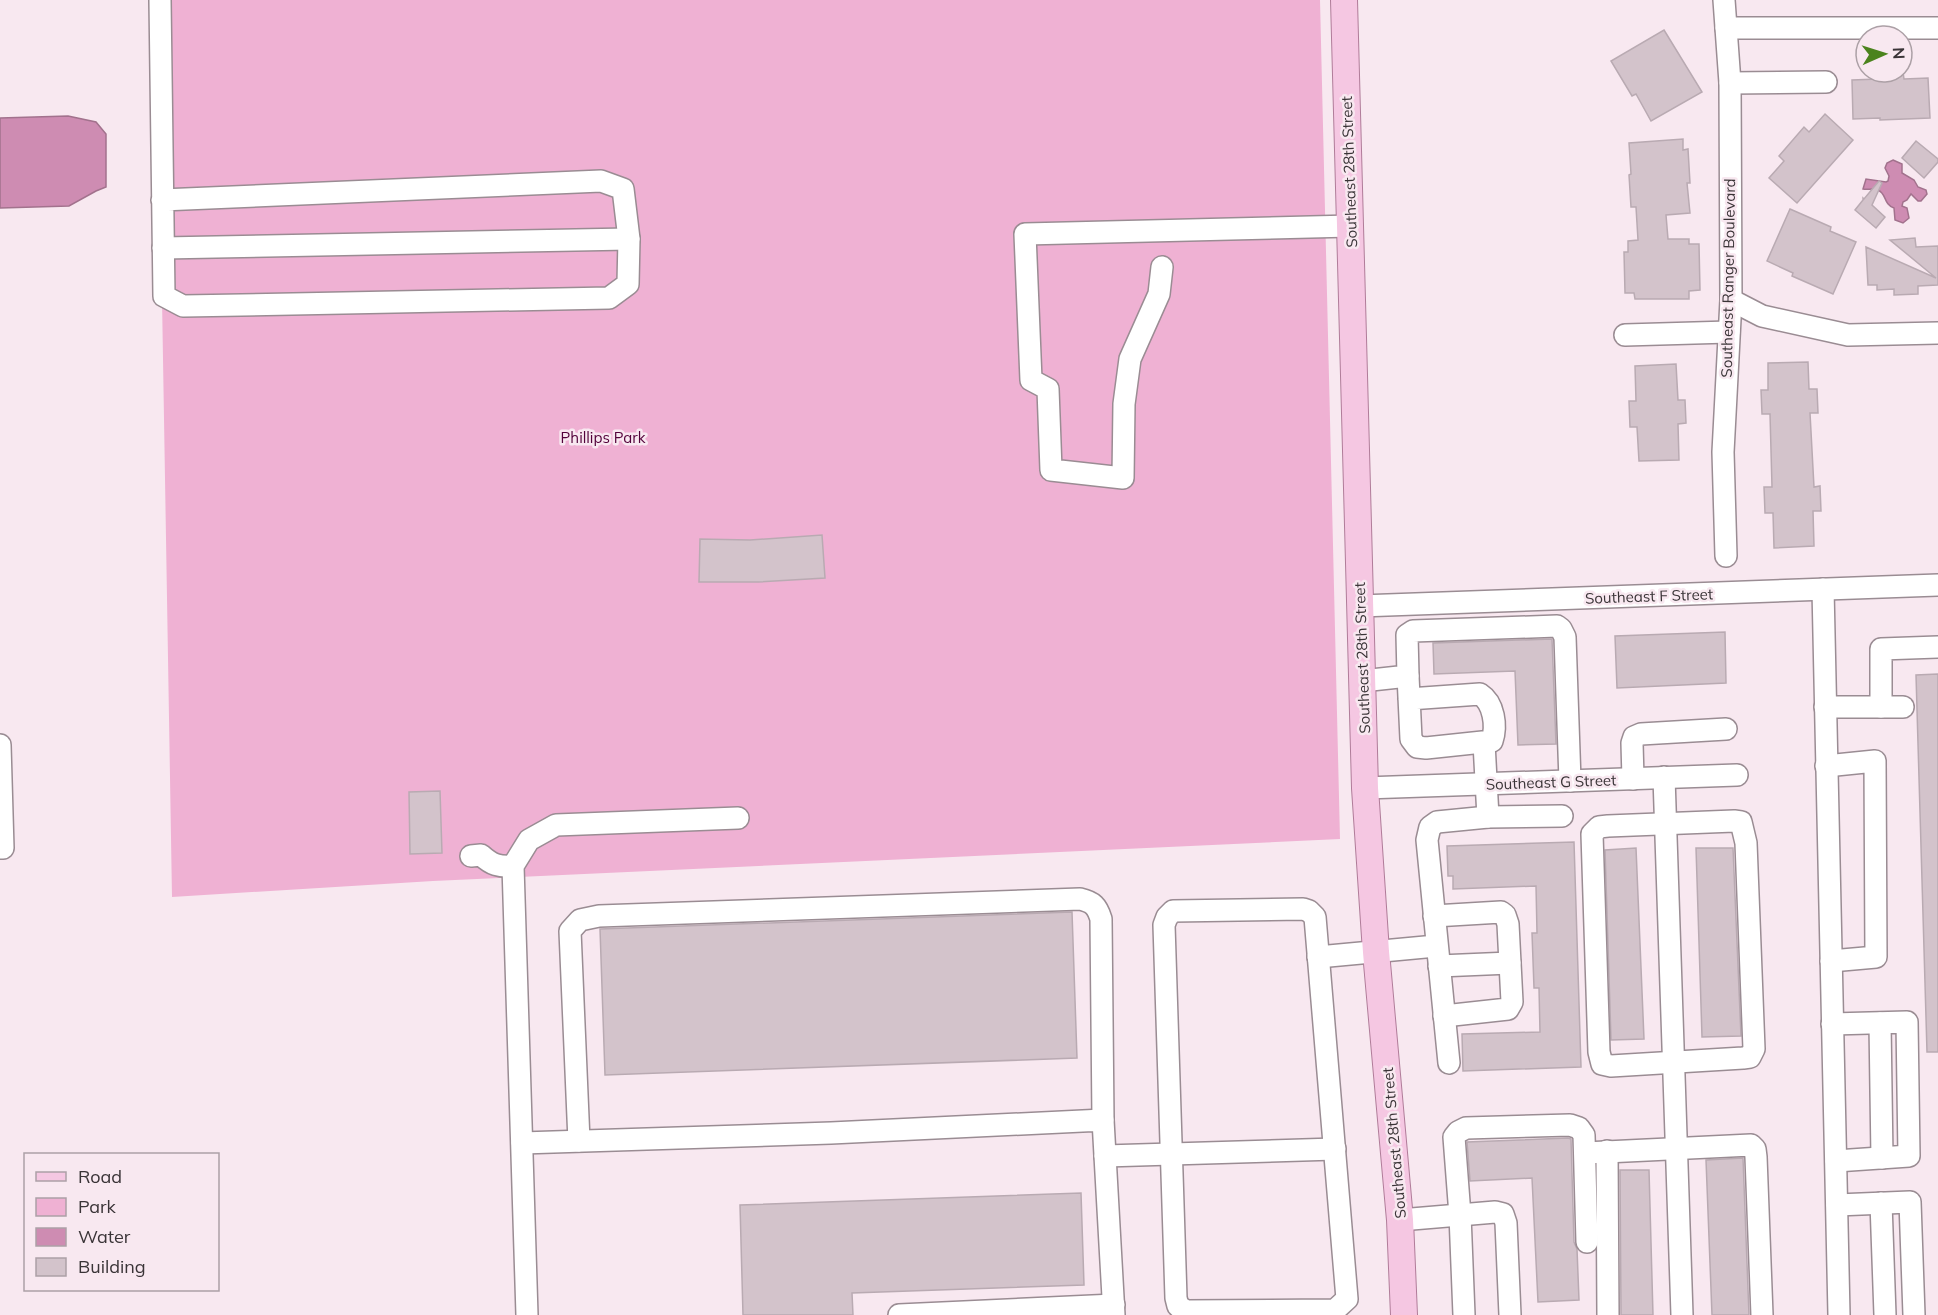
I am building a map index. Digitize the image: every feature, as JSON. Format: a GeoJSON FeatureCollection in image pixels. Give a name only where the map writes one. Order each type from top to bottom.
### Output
{"type":"FeatureCollection","features":[{"type":"Feature","properties":{"kind":"main road","name":"Southeast 28th Street"},"geometry":{"type":"LineString","coordinates":[[1344,0],[1365,788],[1376,952],[1400,1220],[1404,1315]]}},
{"type":"Feature","properties":{"kind":"street"},"geometry":{"type":"LineString","coordinates":[[160,0],[162,200],[164,296],[183,306],[609,298],[628,284],[629,239],[623,189],[602,181],[162,200]]}},
{"type":"Feature","properties":{"kind":"street","name":"Southeast Ranger Boulevard"},"geometry":{"type":"LineString","coordinates":[[1724,0],[1730,83],[1731,300],[1723,452],[1726,556]]}},
{"type":"Feature","properties":{"kind":"street"},"geometry":{"type":"LineString","coordinates":[[1726,28],[1938,28]]}},
{"type":"Feature","properties":{"kind":"street"},"geometry":{"type":"LineString","coordinates":[[1730,83],[1826,82]]}},
{"type":"Feature","properties":{"kind":"street"},"geometry":{"type":"LineString","coordinates":[[1162,267],[1159,294],[1130,359],[1124,404],[1123,478],[1051,470],[1048,389],[1031,380],[1025,234],[1351,226]]}},
{"type":"Feature","properties":{"kind":"street"},"geometry":{"type":"LineString","coordinates":[[163,248],[629,239]]}},
{"type":"Feature","properties":{"kind":"street"},"geometry":{"type":"LineString","coordinates":[[1731,300],[1762,316],[1848,335],[1938,333]]}},
{"type":"Feature","properties":{"kind":"street"},"geometry":{"type":"LineString","coordinates":[[1625,335],[1728,332]]}},
{"type":"Feature","properties":{"kind":"street","name":"Southeast F Street"},"geometry":{"type":"LineString","coordinates":[[1360,606],[1938,585]]}},
{"type":"Feature","properties":{"kind":"street"},"geometry":{"type":"LineString","coordinates":[[1823,589],[1839,1315]]}},
{"type":"Feature","properties":{"kind":"street"},"geometry":{"type":"LineString","coordinates":[[1409,699],[1480,694],[1487,698],[1491,705],[1494,734],[1492,741],[1417,747],[1412,739],[1409,699],[1407,635],[1413,631],[1557,626],[1565,637],[1570,781]]}},
{"type":"Feature","properties":{"kind":"street"},"geometry":{"type":"LineString","coordinates":[[1881,707],[1881,649],[1938,647]]}},
{"type":"Feature","properties":{"kind":"street"},"geometry":{"type":"LineString","coordinates":[[1362,681],[1408,676]]}},
{"type":"Feature","properties":{"kind":"street"},"geometry":{"type":"LineString","coordinates":[[1825,707],[1903,707]]}},
{"type":"Feature","properties":{"kind":"street"},"geometry":{"type":"LineString","coordinates":[[1633,779],[1632,743],[1634,737],[1641,734],[1726,729]]}},
{"type":"Feature","properties":{"kind":"street"},"geometry":{"type":"LineString","coordinates":[[1484,743],[1488,817]]}},
{"type":"Feature","properties":{"kind":"street"},"geometry":{"type":"LineString","coordinates":[[0,745],[3,848],[0,848]]}},
{"type":"Feature","properties":{"kind":"street"},"geometry":{"type":"LineString","coordinates":[[1826,765],[1875,761],[1876,957],[1831,962]]}},
{"type":"Feature","properties":{"kind":"street","name":"Southeast G Street"},"geometry":{"type":"LineString","coordinates":[[1365,788],[1737,775]]}},
{"type":"Feature","properties":{"kind":"street"},"geometry":{"type":"LineString","coordinates":[[1664,777],[1682,1315]]}},
{"type":"Feature","properties":{"kind":"street"},"geometry":{"type":"LineString","coordinates":[[1449,1063],[1427,840],[1430,827],[1437,822],[1488,817],[1562,816]]}},
{"type":"Feature","properties":{"kind":"street"},"geometry":{"type":"LineString","coordinates":[[527,1315],[513,866],[529,840],[556,825],[738,818]]}},
{"type":"Feature","properties":{"kind":"street"},"geometry":{"type":"LineString","coordinates":[[1741,822],[1746,843],[1754,1049],[1750,1057],[1611,1066],[1602,1064],[1598,1041],[1592,834],[1599,827],[1666,825],[1741,822]]}},
{"type":"Feature","properties":{"kind":"street"},"geometry":{"type":"LineString","coordinates":[[471,856],[482,855],[490,863],[502,867],[513,866]]}},
{"type":"Feature","properties":{"kind":"street"},"geometry":{"type":"LineString","coordinates":[[579,1141],[570,931],[580,920],[599,916],[1080,899],[1091,901],[1098,908],[1101,919],[1103,1120],[1114,1310],[899,1315]]}},
{"type":"Feature","properties":{"kind":"street"},"geometry":{"type":"LineString","coordinates":[[1303,909],[1315,917],[1318,957],[1347,1299],[1335,1310],[1186,1311],[1179,1306],[1176,1298],[1164,925],[1167,917],[1173,911],[1303,909]]}},
{"type":"Feature","properties":{"kind":"street"},"geometry":{"type":"LineString","coordinates":[[1434,916],[1501,912],[1506,915],[1508,924],[1512,1002],[1508,1009],[1444,1016]]}},
{"type":"Feature","properties":{"kind":"street"},"geometry":{"type":"LineString","coordinates":[[1318,957],[1376,952],[1510,963]]}},
{"type":"Feature","properties":{"kind":"street"},"geometry":{"type":"LineString","coordinates":[[1832,1024],[1907,1022],[1909,1156],[1836,1161]]}},
{"type":"Feature","properties":{"kind":"street"},"geometry":{"type":"LineString","coordinates":[[522,1143],[1103,1120]]}},
{"type":"Feature","properties":{"kind":"street"},"geometry":{"type":"LineString","coordinates":[[1464,1315],[1454,1137],[1458,1132],[1466,1128],[1570,1125],[1579,1128],[1584,1135],[1587,1242]]}},
{"type":"Feature","properties":{"kind":"street"},"geometry":{"type":"LineString","coordinates":[[1585,1153],[1751,1144],[1755,1149],[1762,1315]]}},
{"type":"Feature","properties":{"kind":"street"},"geometry":{"type":"LineString","coordinates":[[1105,1156],[1335,1149]]}},
{"type":"Feature","properties":{"kind":"street"},"geometry":{"type":"LineString","coordinates":[[1607,1151],[1608,1315]]}},
{"type":"Feature","properties":{"kind":"street"},"geometry":{"type":"LineString","coordinates":[[1837,1205],[1911,1202],[1914,1315]]}},
{"type":"Feature","properties":{"kind":"street"},"geometry":{"type":"LineString","coordinates":[[1881,1203],[1885,1315]]}},
{"type":"Feature","properties":{"kind":"street"},"geometry":{"type":"LineString","coordinates":[[1400,1220],[1495,1212],[1503,1214],[1506,1223],[1510,1315]]}},
{"type":"Feature","properties":{"kind":"green space","name":"Phillips Park"},"geometry":{"type":"Polygon","coordinates":[[[157,0],[1320,0],[1340,839],[433,881],[172,897],[157,0]]]}},
{"type":"Feature","properties":{"kind":"water"},"geometry":{"type":"Polygon","coordinates":[[[68,116],[96,122],[106,134],[106,187],[69,206],[0,208],[0,118],[68,116]]]}},
{"type":"Feature","properties":{"kind":"water"},"geometry":{"type":"Polygon","coordinates":[[[1893,160],[1902,164],[1902,173],[1914,180],[1918,187],[1926,190],[1927,194],[1921,201],[1918,201],[1911,194],[1903,202],[1902,206],[1907,208],[1909,218],[1903,223],[1895,220],[1894,208],[1888,204],[1881,192],[1875,189],[1863,189],[1866,179],[1888,181],[1889,176],[1885,168],[1887,163],[1893,160]]]}},
{"type":"Feature","properties":{"kind":"building"},"geometry":{"type":"Polygon","coordinates":[[[1664,30],[1702,92],[1651,121],[1636,94],[1632,96],[1611,61],[1664,30]]]}},
{"type":"Feature","properties":{"kind":"building"},"geometry":{"type":"Polygon","coordinates":[[[1928,78],[1930,118],[1853,119],[1852,80],[1854,80],[1854,84],[1914,84],[1914,79],[1928,78]]]}},
{"type":"Feature","properties":{"kind":"building"},"geometry":{"type":"Polygon","coordinates":[[[1825,114],[1853,140],[1797,203],[1769,178],[1784,161],[1779,156],[1804,127],[1809,132],[1825,114]]]}},
{"type":"Feature","properties":{"kind":"building"},"geometry":{"type":"Polygon","coordinates":[[[1683,139],[1683,150],[1688,149],[1690,183],[1687,183],[1690,213],[1666,215],[1668,239],[1689,239],[1689,244],[1699,244],[1700,290],[1689,291],[1689,299],[1635,299],[1634,293],[1625,293],[1624,252],[1628,252],[1628,241],[1638,240],[1636,207],[1631,207],[1629,143],[1683,139]]]}},
{"type":"Feature","properties":{"kind":"building"},"geometry":{"type":"Polygon","coordinates":[[[1916,141],[1938,159],[1924,178],[1902,158],[1916,141]]]}},
{"type":"Feature","properties":{"kind":"building"},"geometry":{"type":"Polygon","coordinates":[[[1879,181],[1882,183],[1872,205],[1885,217],[1876,228],[1855,210],[1879,181]]]}},
{"type":"Feature","properties":{"kind":"building"},"geometry":{"type":"Polygon","coordinates":[[[1790,209],[1831,227],[1830,231],[1856,242],[1833,294],[1792,276],[1793,273],[1767,261],[1790,209]]]}},
{"type":"Feature","properties":{"kind":"building"},"geometry":{"type":"Polygon","coordinates":[[[1915,238],[1916,247],[1938,246],[1938,285],[1918,286],[1918,294],[1894,295],[1894,289],[1877,290],[1877,285],[1868,285],[1866,247],[1936,278],[1890,240],[1915,238]]]}},
{"type":"Feature","properties":{"kind":"building"},"geometry":{"type":"Polygon","coordinates":[[[1808,362],[1809,389],[1817,389],[1818,413],[1810,413],[1814,487],[1820,486],[1821,511],[1813,511],[1814,546],[1774,548],[1773,513],[1765,513],[1764,487],[1772,487],[1770,414],[1762,414],[1761,390],[1768,390],[1768,363],[1808,362]]]}},
{"type":"Feature","properties":{"kind":"building"},"geometry":{"type":"Polygon","coordinates":[[[1676,364],[1678,400],[1685,400],[1686,423],[1678,424],[1679,460],[1639,461],[1637,427],[1630,427],[1629,401],[1636,401],[1635,366],[1676,364]]]}},
{"type":"Feature","properties":{"kind":"building"},"geometry":{"type":"Polygon","coordinates":[[[822,535],[825,578],[758,582],[699,582],[700,539],[750,540],[822,535]]]}},
{"type":"Feature","properties":{"kind":"building"},"geometry":{"type":"Polygon","coordinates":[[[1725,632],[1726,683],[1617,688],[1615,636],[1725,632]]]}},
{"type":"Feature","properties":{"kind":"building"},"geometry":{"type":"Polygon","coordinates":[[[1552,639],[1556,744],[1518,745],[1515,671],[1434,674],[1433,643],[1552,639]]]}},
{"type":"Feature","properties":{"kind":"building"},"geometry":{"type":"Polygon","coordinates":[[[1938,674],[1938,1052],[1927,1052],[1916,675],[1938,674]]]}},
{"type":"Feature","properties":{"kind":"building"},"geometry":{"type":"Polygon","coordinates":[[[440,791],[442,853],[410,854],[409,792],[440,791]]]}},
{"type":"Feature","properties":{"kind":"building"},"geometry":{"type":"Polygon","coordinates":[[[1574,842],[1581,1067],[1463,1071],[1462,1034],[1540,1032],[1539,988],[1534,988],[1532,933],[1537,933],[1536,886],[1453,889],[1453,876],[1448,876],[1447,846],[1574,842]]]}},
{"type":"Feature","properties":{"kind":"building"},"geometry":{"type":"Polygon","coordinates":[[[1636,848],[1644,1039],[1611,1040],[1605,850],[1636,848]]]}},
{"type":"Feature","properties":{"kind":"building"},"geometry":{"type":"Polygon","coordinates":[[[1696,848],[1733,848],[1741,1036],[1702,1037],[1696,848]]]}},
{"type":"Feature","properties":{"kind":"building"},"geometry":{"type":"Polygon","coordinates":[[[1072,912],[1077,1058],[605,1075],[600,929],[1072,912]]]}},
{"type":"Feature","properties":{"kind":"building"},"geometry":{"type":"Polygon","coordinates":[[[1571,1139],[1574,1242],[1577,1249],[1579,1300],[1538,1302],[1532,1178],[1470,1181],[1467,1142],[1571,1139]]]}},
{"type":"Feature","properties":{"kind":"building"},"geometry":{"type":"Polygon","coordinates":[[[1743,1158],[1749,1315],[1712,1315],[1706,1160],[1743,1158]]]}},
{"type":"Feature","properties":{"kind":"building"},"geometry":{"type":"Polygon","coordinates":[[[1620,1170],[1649,1170],[1653,1315],[1621,1315],[1620,1170]]]}},
{"type":"Feature","properties":{"kind":"building"},"geometry":{"type":"Polygon","coordinates":[[[1081,1193],[1084,1285],[852,1293],[853,1315],[743,1315],[740,1205],[1081,1193]]]}}]}
